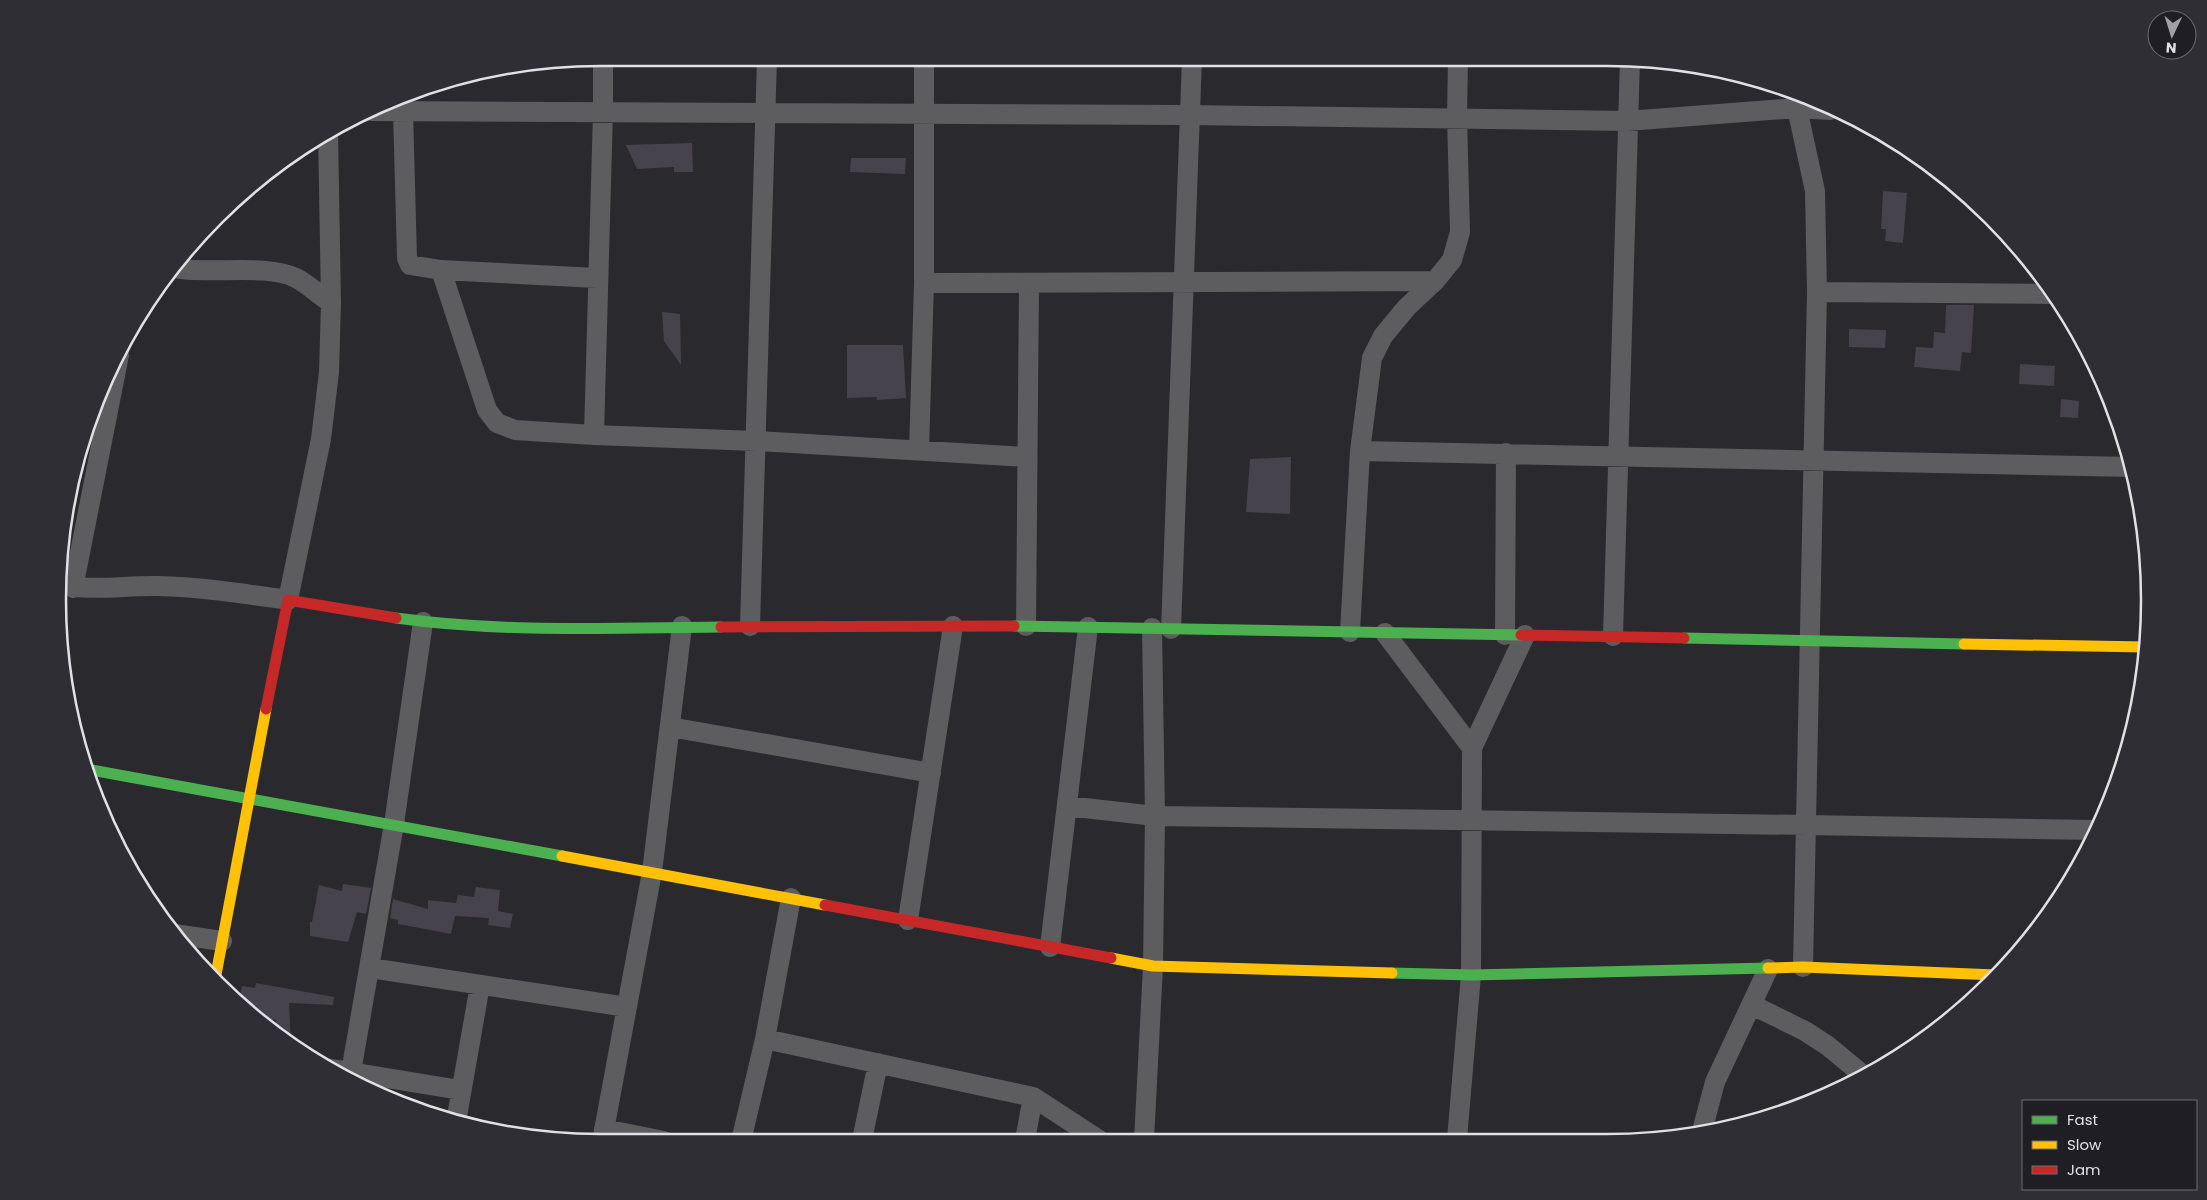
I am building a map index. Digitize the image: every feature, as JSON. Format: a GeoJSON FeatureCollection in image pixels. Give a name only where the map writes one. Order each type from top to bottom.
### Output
{"type":"FeatureCollection","features":[{"type":"Feature","properties":{"kind":"street"},"geometry":{"type":"LineString","coordinates":[[594,435],[603,66]]}},
{"type":"Feature","properties":{"kind":"street"},"geometry":{"type":"LineString","coordinates":[[750,626],[767,66]]}},
{"type":"Feature","properties":{"kind":"street"},"geometry":{"type":"LineString","coordinates":[[919,450],[924,283],[924,66]]}},
{"type":"Feature","properties":{"kind":"street"},"geometry":{"type":"LineString","coordinates":[[1144,1134],[1153,966],[1154,816],[1161,629],[1184,282],[1192,66]]}},
{"type":"Feature","properties":{"kind":"street"},"geometry":{"type":"LineString","coordinates":[[1350,632],[1360,450],[1372,358],[1383,336],[1407,307],[1435,282],[1452,260],[1460,232],[1457,117],[1458,66]]}},
{"type":"Feature","properties":{"kind":"street"},"geometry":{"type":"LineString","coordinates":[[1613,636],[1630,67]]}},
{"type":"Feature","properties":{"kind":"street"},"geometry":{"type":"LineString","coordinates":[[387,111],[1457,117],[1627,121],[1797,102],[1815,192],[1817,292],[1803,967]]}},
{"type":"Feature","properties":{"kind":"street"},"geometry":{"type":"LineString","coordinates":[[403,111],[407,258],[410,265],[441,270],[597,278]]}},
{"type":"Feature","properties":{"kind":"street"},"geometry":{"type":"LineString","coordinates":[[217,970],[248,797],[321,439],[329,372],[328,141]]}},
{"type":"Feature","properties":{"kind":"street"},"geometry":{"type":"LineString","coordinates":[[181,270],[282,273],[297,278],[330,303]]}},
{"type":"Feature","properties":{"kind":"street"},"geometry":{"type":"LineString","coordinates":[[441,270],[488,410],[497,423],[515,430],[756,441],[1027,457]]}},
{"type":"Feature","properties":{"kind":"street"},"geometry":{"type":"LineString","coordinates":[[924,283],[1435,282]]}},
{"type":"Feature","properties":{"kind":"street"},"geometry":{"type":"LineString","coordinates":[[1026,626],[1029,283]]}},
{"type":"Feature","properties":{"kind":"street"},"geometry":{"type":"LineString","coordinates":[[1817,292],[2044,294]]}},
{"type":"Feature","properties":{"kind":"street"},"geometry":{"type":"LineString","coordinates":[[66,584],[111,388]]}},
{"type":"Feature","properties":{"kind":"street"},"geometry":{"type":"LineString","coordinates":[[1360,450],[2124,467]]}},
{"type":"Feature","properties":{"kind":"street"},"geometry":{"type":"LineString","coordinates":[[1505,635],[1506,453]]}},
{"type":"Feature","properties":{"kind":"street"},"geometry":{"type":"LineString","coordinates":[[66,586],[203,588],[288,600],[374,616],[423,622],[499,627],[1026,626],[2139,647]]}},
{"type":"Feature","properties":{"kind":"street"},"geometry":{"type":"LineString","coordinates":[[351,1072],[394,824],[423,622]]}},
{"type":"Feature","properties":{"kind":"street"},"geometry":{"type":"LineString","coordinates":[[603,1134],[652,872],[682,626]]}},
{"type":"Feature","properties":{"kind":"street"},"geometry":{"type":"LineString","coordinates":[[908,920],[953,626]]}},
{"type":"Feature","properties":{"kind":"street"},"geometry":{"type":"LineString","coordinates":[[1050,947],[1088,627]]}},
{"type":"Feature","properties":{"kind":"street"},"geometry":{"type":"LineString","coordinates":[[1385,633],[1472,748]]}},
{"type":"Feature","properties":{"kind":"street"},"geometry":{"type":"LineString","coordinates":[[1457,1134],[1472,975],[1472,748],[1525,635]]}},
{"type":"Feature","properties":{"kind":"street"},"geometry":{"type":"LineString","coordinates":[[670,728],[931,772]]}},
{"type":"Feature","properties":{"kind":"street"},"geometry":{"type":"LineString","coordinates":[[94,769],[1153,966],[1472,975],[1803,967],[1987,974]]}},
{"type":"Feature","properties":{"kind":"street"},"geometry":{"type":"LineString","coordinates":[[1067,806],[1154,816],[1807,824],[2089,830]]}},
{"type":"Feature","properties":{"kind":"street"},"geometry":{"type":"LineString","coordinates":[[744,1134],[765,1038],[791,898]]}},
{"type":"Feature","properties":{"kind":"street"},"geometry":{"type":"LineString","coordinates":[[186,936],[222,941]]}},
{"type":"Feature","properties":{"kind":"street"},"geometry":{"type":"LineString","coordinates":[[370,968],[627,1007]]}},
{"type":"Feature","properties":{"kind":"street"},"geometry":{"type":"LineString","coordinates":[[1704,1124],[1715,1082],[1768,969]]}},
{"type":"Feature","properties":{"kind":"street"},"geometry":{"type":"LineString","coordinates":[[457,1114],[480,985]]}},
{"type":"Feature","properties":{"kind":"street"},"geometry":{"type":"LineString","coordinates":[[1752,1004],[1805,1031],[1828,1046],[1858,1071]]}},
{"type":"Feature","properties":{"kind":"street"},"geometry":{"type":"LineString","coordinates":[[765,1038],[1033,1097],[1090,1134]]}},
{"type":"Feature","properties":{"kind":"street"},"geometry":{"type":"LineString","coordinates":[[863,1134],[878,1063]]}},
{"type":"Feature","properties":{"kind":"street"},"geometry":{"type":"LineString","coordinates":[[351,1072],[460,1090]]}},
{"type":"Feature","properties":{"kind":"street"},"geometry":{"type":"LineString","coordinates":[[1026,1134],[1033,1097]]}},
{"type":"Feature","properties":{"kind":"building"},"geometry":{"type":"Polygon","coordinates":[[[692,143],[693,172],[674,172],[674,167],[637,169],[626,145],[692,143]]]}},
{"type":"Feature","properties":{"kind":"building"},"geometry":{"type":"Polygon","coordinates":[[[851,158],[906,158],[905,174],[850,172],[851,158]]]}},
{"type":"Feature","properties":{"kind":"building"},"geometry":{"type":"Polygon","coordinates":[[[1883,191],[1907,193],[1903,243],[1885,241],[1886,229],[1881,229],[1883,191]]]}},
{"type":"Feature","properties":{"kind":"building"},"geometry":{"type":"Polygon","coordinates":[[[1946,305],[1974,305],[1971,353],[1962,352],[1960,371],[1914,367],[1916,347],[1933,348],[1934,332],[1945,333],[1946,305]]]}},
{"type":"Feature","properties":{"kind":"building"},"geometry":{"type":"Polygon","coordinates":[[[662,312],[680,314],[681,365],[664,341],[662,312]]]}},
{"type":"Feature","properties":{"kind":"building"},"geometry":{"type":"Polygon","coordinates":[[[1849,329],[1886,330],[1885,348],[1849,347],[1849,329]]]}},
{"type":"Feature","properties":{"kind":"building"},"geometry":{"type":"Polygon","coordinates":[[[847,345],[903,345],[906,398],[877,400],[877,397],[847,398],[847,345]]]}},
{"type":"Feature","properties":{"kind":"building"},"geometry":{"type":"Polygon","coordinates":[[[2020,364],[2055,366],[2054,386],[2019,384],[2020,364]]]}},
{"type":"Feature","properties":{"kind":"building"},"geometry":{"type":"Polygon","coordinates":[[[2061,399],[2079,401],[2078,418],[2060,417],[2061,399]]]}},
{"type":"Feature","properties":{"kind":"building"},"geometry":{"type":"Polygon","coordinates":[[[1291,457],[1290,514],[1246,512],[1250,459],[1291,457]]]}},
{"type":"Feature","properties":{"kind":"building"},"geometry":{"type":"Polygon","coordinates":[[[343,884],[371,888],[366,914],[357,912],[348,942],[310,936],[310,922],[312,922],[319,885],[342,891],[343,884]]]}},
{"type":"Feature","properties":{"kind":"building"},"geometry":{"type":"Polygon","coordinates":[[[476,887],[500,890],[498,911],[513,914],[510,928],[488,925],[489,918],[455,916],[451,934],[398,924],[398,920],[390,918],[393,899],[428,909],[428,900],[456,903],[458,895],[474,897],[476,887]]]}},
{"type":"Feature","properties":{"kind":"building"},"geometry":{"type":"Polygon","coordinates":[[[256,983],[334,997],[333,1005],[289,1003],[291,1035],[276,1024],[276,1020],[270,1019],[240,994],[242,986],[255,988],[256,983]]]}},
{"type":"Feature","properties":{"kind":"traffic: fast"},"geometry":{"type":"LineString","coordinates":[[396,618],[437,623],[518,628],[721,627]]}},
{"type":"Feature","properties":{"kind":"traffic: fast"},"geometry":{"type":"LineString","coordinates":[[1014,626],[1521,635]]}},
{"type":"Feature","properties":{"kind":"traffic: fast"},"geometry":{"type":"LineString","coordinates":[[1684,638],[1964,644]]}},
{"type":"Feature","properties":{"kind":"traffic: fast"},"geometry":{"type":"LineString","coordinates":[[95,771],[562,856]]}},
{"type":"Feature","properties":{"kind":"traffic: fast"},"geometry":{"type":"LineString","coordinates":[[1392,973],[1471,975],[1768,968]]}},
{"type":"Feature","properties":{"kind":"traffic: slow"},"geometry":{"type":"LineString","coordinates":[[1964,644],[2139,647]]}},
{"type":"Feature","properties":{"kind":"traffic: slow"},"geometry":{"type":"LineString","coordinates":[[217,971],[266,709]]}},
{"type":"Feature","properties":{"kind":"traffic: slow"},"geometry":{"type":"LineString","coordinates":[[562,856],[825,905]]}},
{"type":"Feature","properties":{"kind":"traffic: slow"},"geometry":{"type":"LineString","coordinates":[[1111,958],[1153,966],[1392,973]]}},
{"type":"Feature","properties":{"kind":"traffic: slow"},"geometry":{"type":"LineString","coordinates":[[1768,968],[1803,967],[1986,975]]}},
{"type":"Feature","properties":{"kind":"traffic: jam"},"geometry":{"type":"LineString","coordinates":[[266,709],[288,600],[396,618]]}},
{"type":"Feature","properties":{"kind":"traffic: jam"},"geometry":{"type":"LineString","coordinates":[[721,627],[1014,626]]}},
{"type":"Feature","properties":{"kind":"traffic: jam"},"geometry":{"type":"LineString","coordinates":[[1521,635],[1684,638]]}},
{"type":"Feature","properties":{"kind":"traffic: jam"},"geometry":{"type":"LineString","coordinates":[[825,905],[1111,958]]}}]}
